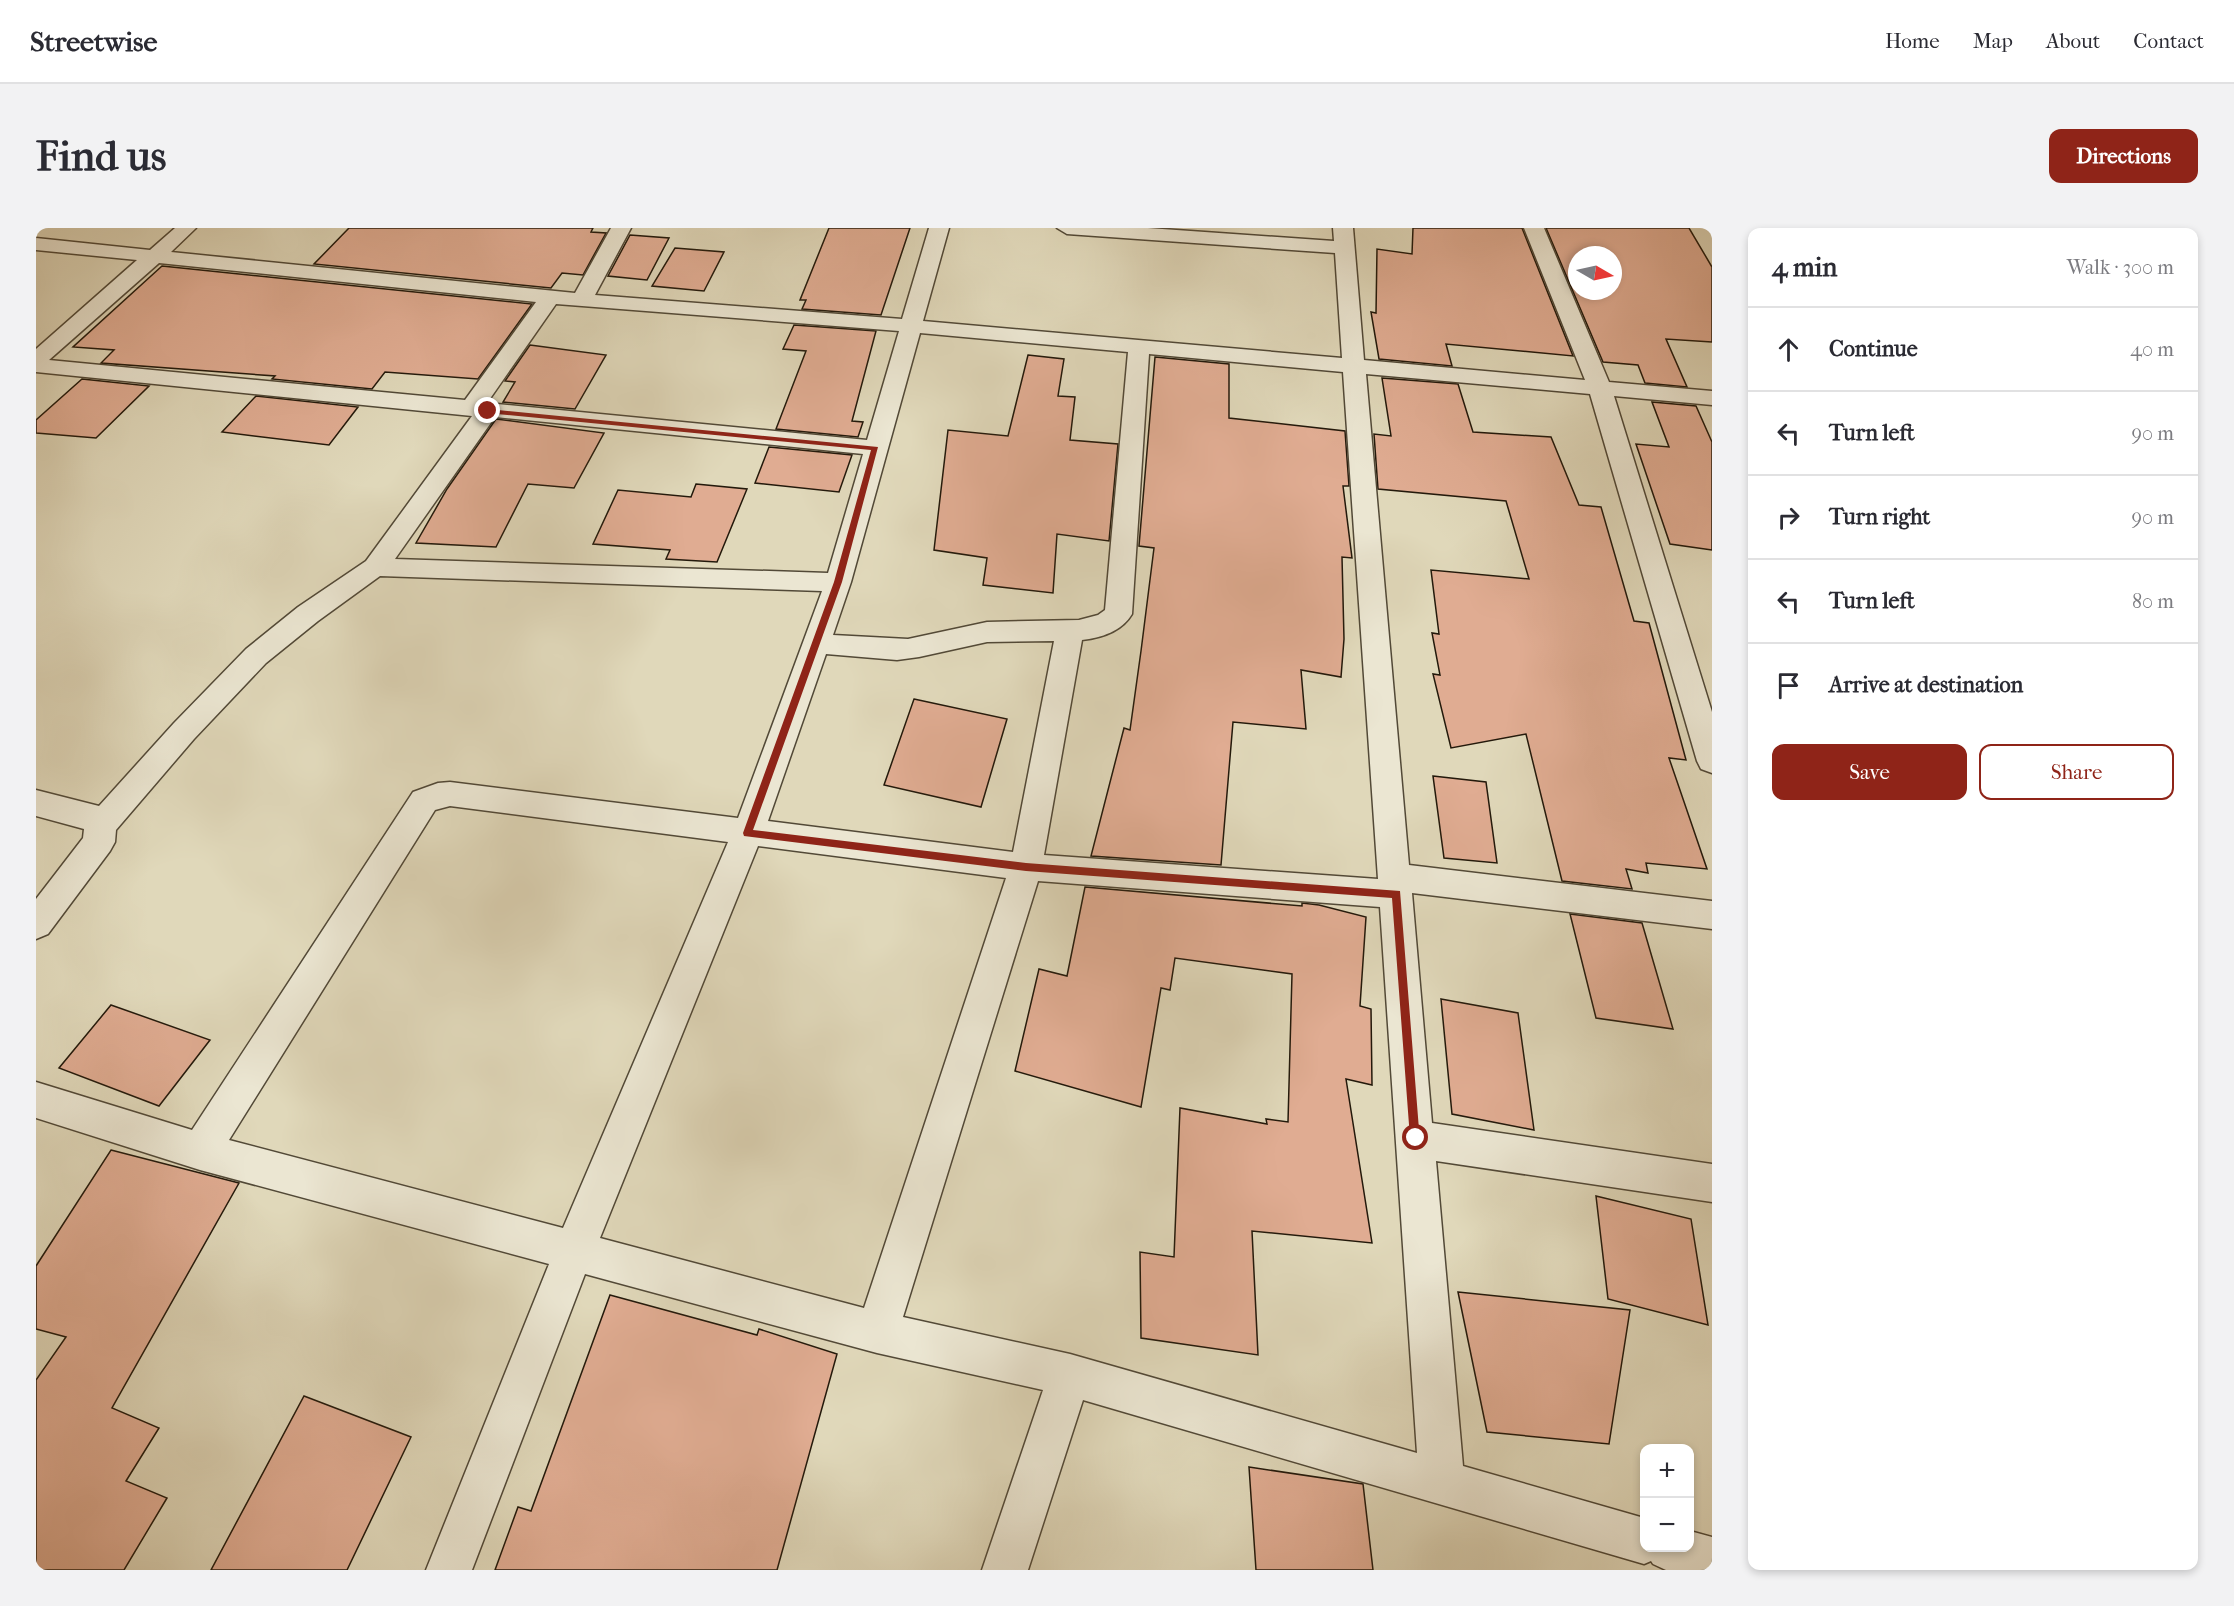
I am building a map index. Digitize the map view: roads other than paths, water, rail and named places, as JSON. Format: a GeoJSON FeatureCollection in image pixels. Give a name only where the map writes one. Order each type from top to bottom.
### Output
{"type":"FeatureCollection","features":[{"type":"Feature","properties":{"kind":"street"},"geometry":{"type":"LineString","coordinates":[[36,360],[186,228]]}},
{"type":"Feature","properties":{"kind":"street"},"geometry":{"type":"LineString","coordinates":[[582,300],[621,228]]}},
{"type":"Feature","properties":{"kind":"street"},"geometry":{"type":"LineString","coordinates":[[449,1570],[574,1251],[748,833],[838,582],[939,228]]}},
{"type":"Feature","properties":{"kind":"street"},"geometry":{"type":"LineString","coordinates":[[1067,228],[1344,238],[1356,366],[1443,1483]]}},
{"type":"Feature","properties":{"kind":"street"},"geometry":{"type":"LineString","coordinates":[[1534,228],[1600,388],[1712,761]]}},
{"type":"Feature","properties":{"kind":"street"},"geometry":{"type":"LineString","coordinates":[[36,244],[153,258],[582,300],[910,326],[1712,398]]}},
{"type":"Feature","properties":{"kind":"street"},"geometry":{"type":"LineString","coordinates":[[36,924],[99,842],[100,826],[184,731],[256,656],[308,614],[375,567],[479,411],[550,297]]}},
{"type":"Feature","properties":{"kind":"street"},"geometry":{"type":"LineString","coordinates":[[877,1332],[1026,867],[1070,631],[1094,629],[1111,622],[1118,614],[1139,347]]}},
{"type":"Feature","properties":{"kind":"street"},"geometry":{"type":"LineString","coordinates":[[36,365],[479,411],[875,448]]}},
{"type":"Feature","properties":{"kind":"street"},"geometry":{"type":"LineString","coordinates":[[375,567],[838,582]]}},
{"type":"Feature","properties":{"kind":"street"},"geometry":{"type":"LineString","coordinates":[[816,643],[908,649],[939,643],[963,635],[997,631],[1094,629]]}},
{"type":"Feature","properties":{"kind":"street"},"geometry":{"type":"LineString","coordinates":[[200,1151],[424,801],[438,795],[450,794],[1026,867],[1396,885],[1712,915]]}},
{"type":"Feature","properties":{"kind":"street"},"geometry":{"type":"LineString","coordinates":[[36,803],[93,817],[100,826]]}},
{"type":"Feature","properties":{"kind":"street"},"geometry":{"type":"LineString","coordinates":[[36,1100],[200,1151],[877,1332],[1070,1376],[1640,1540]]}},
{"type":"Feature","properties":{"kind":"street"},"geometry":{"type":"LineString","coordinates":[[1416,1138],[1712,1184]]}},
{"type":"Feature","properties":{"kind":"street"},"geometry":{"type":"LineString","coordinates":[[1005,1570],[1070,1376]]}},
{"type":"Feature","properties":{"kind":"street"},"geometry":{"type":"LineString","coordinates":[[1683,1552],[1712,1560]]}}]}
